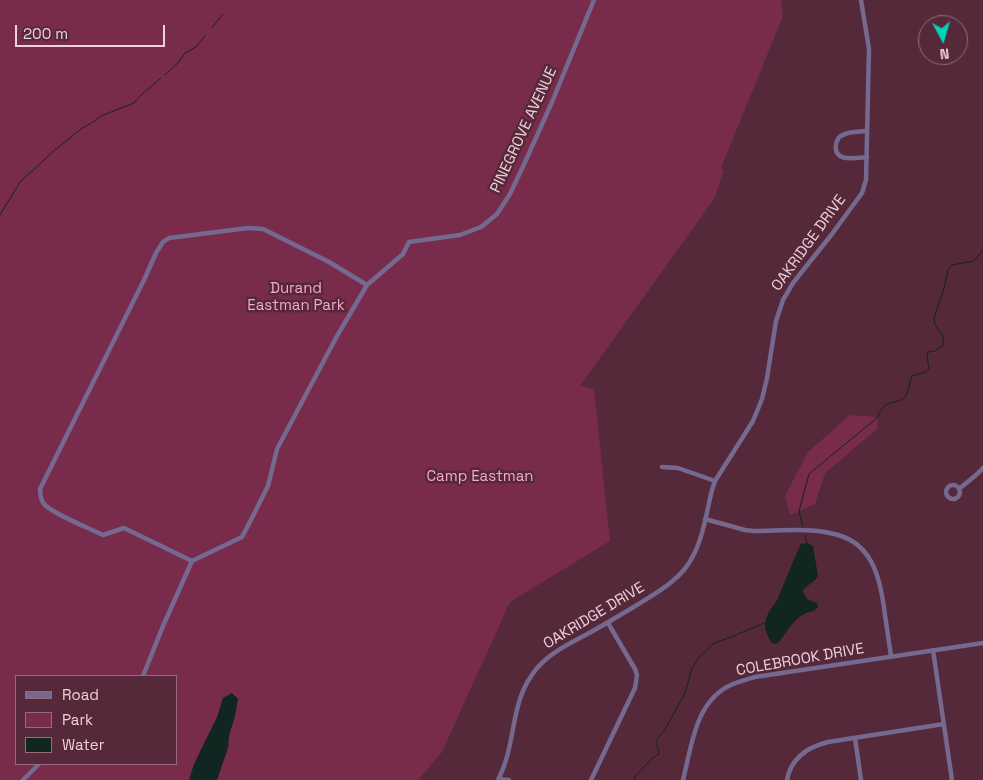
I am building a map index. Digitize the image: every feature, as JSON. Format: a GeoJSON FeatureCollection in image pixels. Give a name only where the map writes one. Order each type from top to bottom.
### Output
{"type":"FeatureCollection","features":[{"type":"Feature","properties":{"kind":"street","name":"PINEGROVE AVENUE"},"geometry":{"type":"LineString","coordinates":[[367,285],[403,254],[409,242],[460,236],[481,227],[496,214],[510,194],[552,102],[594,0]]}},
{"type":"Feature","properties":{"kind":"street","name":"OAKRIDGE DRIVE"},"geometry":{"type":"LineString","coordinates":[[499,779],[509,754],[520,695],[530,676],[548,656],[654,594],[678,576],[694,554],[715,481],[753,421],[762,399],[776,320],[783,300],[793,283],[862,193],[866,180],[869,50],[861,0]]}},
{"type":"Feature","properties":{"kind":"street"},"geometry":{"type":"LineString","coordinates":[[867,131],[843,135],[839,137],[836,145],[837,152],[841,157],[850,159],[867,158]]}},
{"type":"Feature","properties":{"kind":"street"},"geometry":{"type":"LineString","coordinates":[[143,675],[192,561],[242,536],[254,516],[268,486],[278,449],[337,336],[367,285],[329,262],[263,229],[248,228],[187,235],[169,238],[162,242],[40,489],[44,505],[103,535],[124,528],[192,561]]}},
{"type":"Feature","properties":{"kind":"street"},"geometry":{"type":"LineString","coordinates":[[662,467],[678,468],[715,481]]}},
{"type":"Feature","properties":{"kind":"street"},"geometry":{"type":"LineString","coordinates":[[959,489],[983,468]]}},
{"type":"Feature","properties":{"kind":"street"},"geometry":{"type":"LineString","coordinates":[[705,519],[754,531],[824,532],[837,534],[848,538],[858,545],[870,559],[878,576],[883,597],[891,656]]}},
{"type":"Feature","properties":{"kind":"street"},"geometry":{"type":"LineString","coordinates":[[591,780],[637,682],[635,669],[608,622]]}},
{"type":"Feature","properties":{"kind":"street","name":"COLEBROOK DRIVE"},"geometry":{"type":"LineString","coordinates":[[683,780],[699,718],[710,701],[732,684],[755,677],[983,643]]}},
{"type":"Feature","properties":{"kind":"street"},"geometry":{"type":"LineString","coordinates":[[933,650],[952,780]]}},
{"type":"Feature","properties":{"kind":"street"},"geometry":{"type":"LineString","coordinates":[[787,780],[790,770],[801,755],[818,745],[944,724]]}},
{"type":"Feature","properties":{"kind":"street"},"geometry":{"type":"LineString","coordinates":[[855,738],[861,780]]}},
{"type":"Feature","properties":{"kind":"street"},"geometry":{"type":"LineString","coordinates":[[24,780],[37,765]]}},
{"type":"Feature","properties":{"kind":"street"},"geometry":{"type":"LineString","coordinates":[[499,779],[509,780]]}},
{"type":"Feature","properties":{"kind":"green space","name":"Durand Eastman Park"},"geometry":{"type":"Polygon","coordinates":[[[0,0],[781,0],[783,16],[721,168],[724,170],[714,199],[580,386],[594,389],[610,541],[510,602],[442,752],[418,780],[0,780],[0,0]]]}},
{"type":"Feature","properties":{"kind":"green space"},"geometry":{"type":"Polygon","coordinates":[[[850,415],[878,417],[877,429],[825,473],[815,504],[790,515],[785,496],[808,452],[850,415]]]}},
{"type":"Feature","properties":{"kind":"water"},"geometry":{"type":"Polygon","coordinates":[[[807,543],[813,546],[818,576],[803,590],[806,597],[817,603],[818,607],[800,616],[779,642],[776,644],[772,643],[766,630],[766,618],[778,598],[801,544],[807,543]]]}},
{"type":"Feature","properties":{"kind":"water"},"geometry":{"type":"Polygon","coordinates":[[[232,693],[238,699],[228,748],[217,780],[189,780],[194,764],[217,717],[223,698],[232,693]]]}},
{"type":"Feature","properties":{"kind":"waterway"},"geometry":{"type":"LineString","coordinates":[[212,28],[223,14]]}},
{"type":"Feature","properties":{"kind":"waterway"},"geometry":{"type":"LineString","coordinates":[[165,75],[179,62],[185,53],[196,47],[205,36]]}},
{"type":"Feature","properties":{"kind":"waterway"},"geometry":{"type":"LineString","coordinates":[[0,215],[20,182],[56,149],[101,116],[134,103],[161,78]]}},
{"type":"Feature","properties":{"kind":"waterway"},"geometry":{"type":"LineString","coordinates":[[803,527],[799,511],[809,474],[878,417],[884,406],[903,399],[907,394],[912,376],[926,372],[929,368],[928,352],[935,351],[943,345],[943,336],[935,325],[934,318],[948,270],[952,265],[974,261],[983,250]]}},
{"type":"Feature","properties":{"kind":"waterway"},"geometry":{"type":"LineString","coordinates":[[805,535],[807,543]]}},
{"type":"Feature","properties":{"kind":"waterway"},"geometry":{"type":"LineString","coordinates":[[634,780],[652,758],[659,754],[656,741],[664,731],[685,693],[692,668],[700,656],[714,643],[764,623]]}},
{"type":"Feature","properties":{"kind":"park label","name":"Camp Eastman"},"geometry":{"type":"Point","coordinates":[480,477]}}]}
